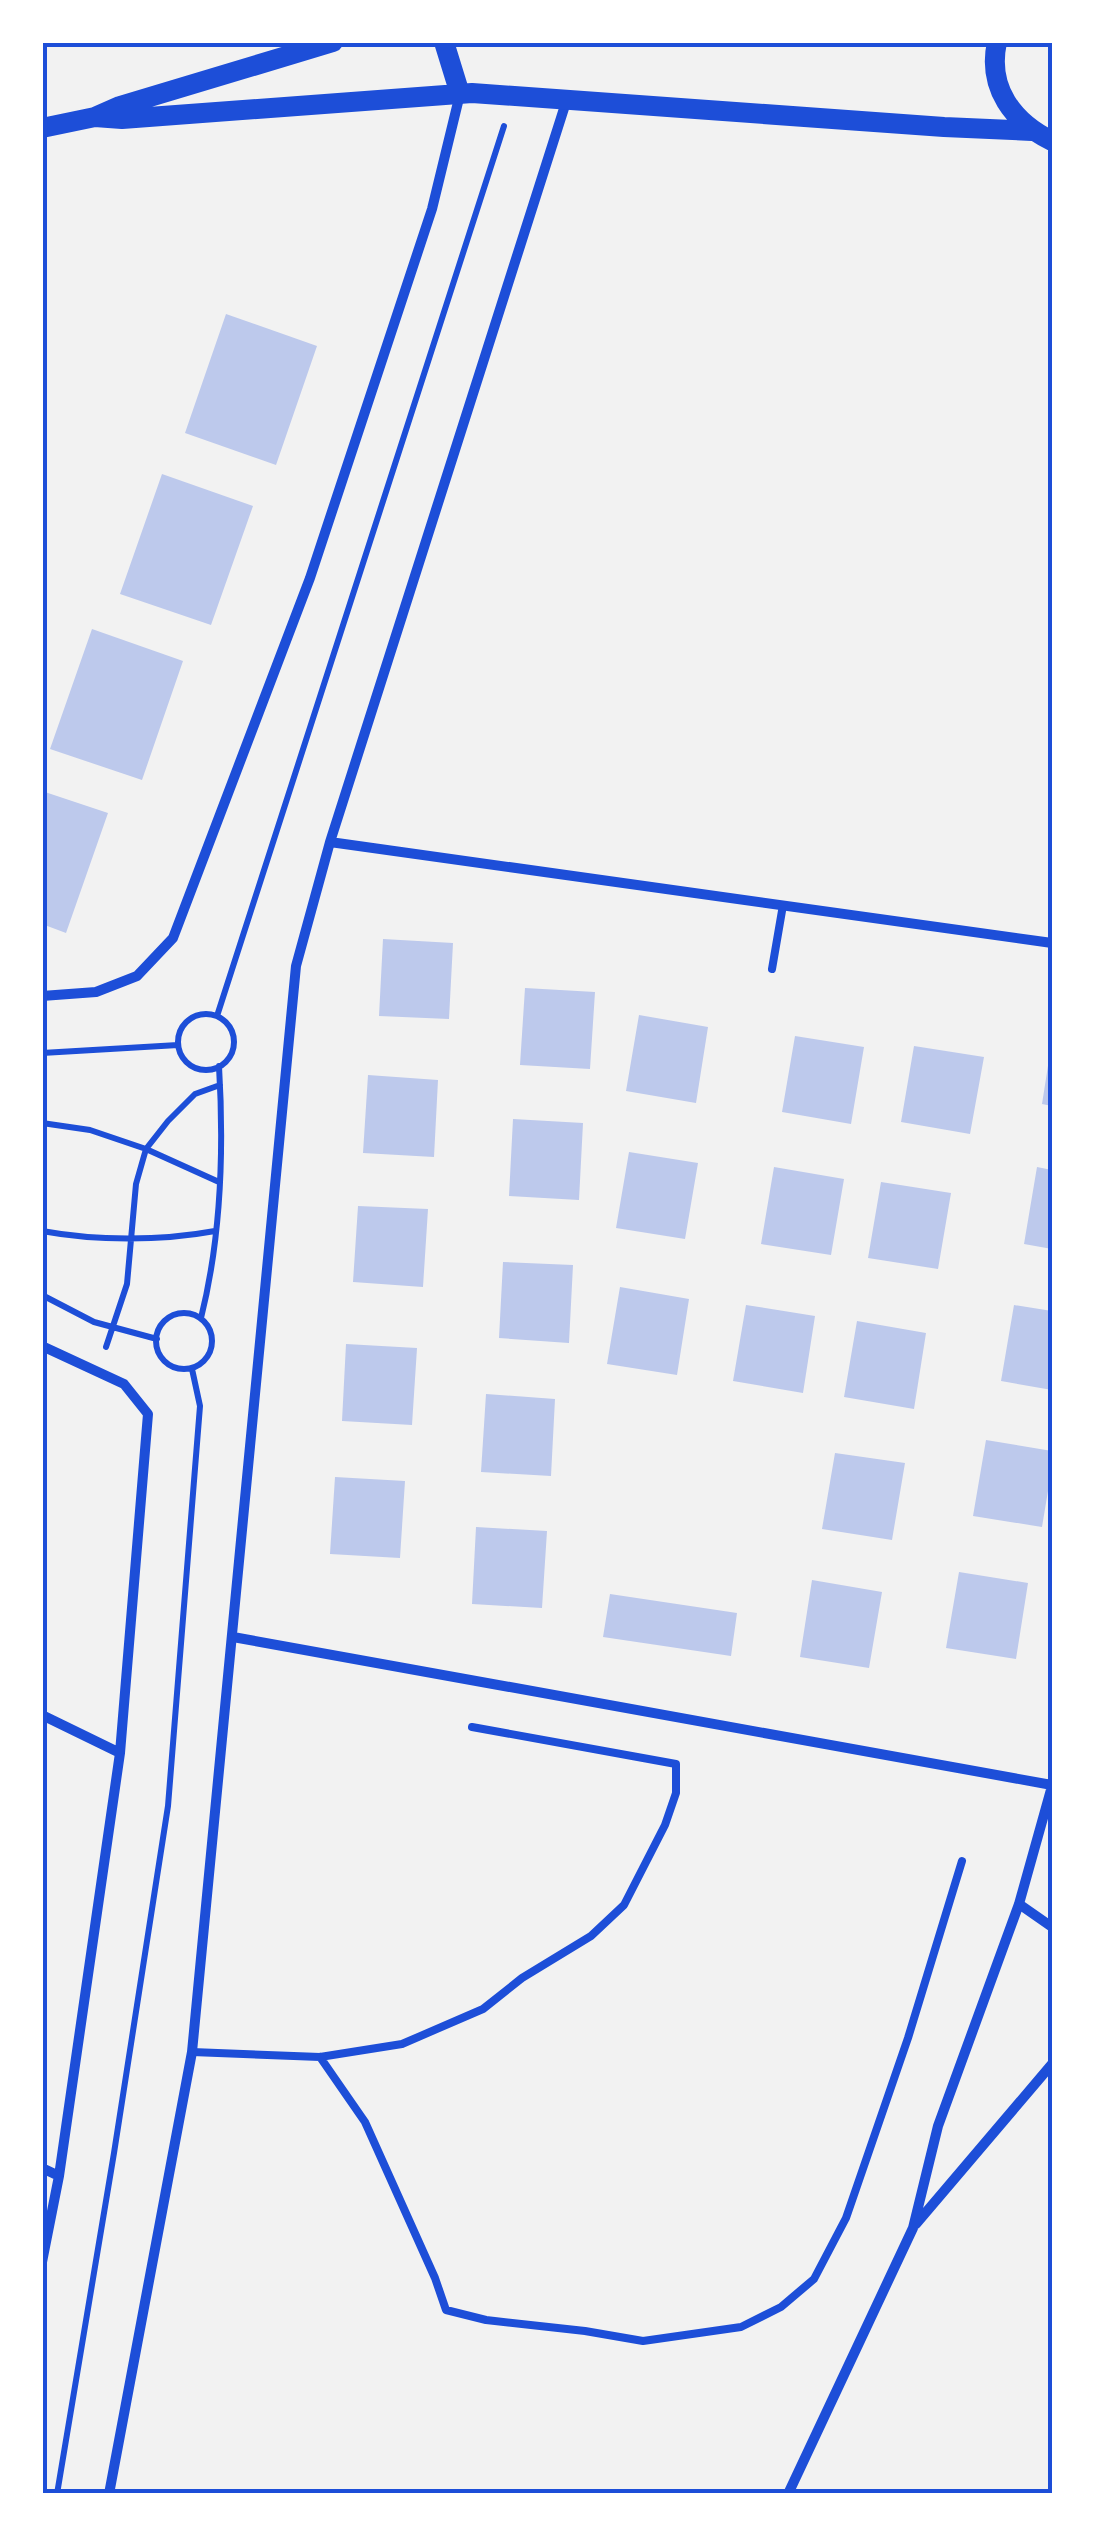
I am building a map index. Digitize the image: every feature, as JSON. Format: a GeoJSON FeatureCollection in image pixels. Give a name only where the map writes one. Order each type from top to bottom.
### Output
{"type":"FeatureCollection","features":[{"type":"Feature","properties":{"kind":"main road"},"geometry":{"type":"LineString","coordinates":[[42,128],[94,117],[333,42]]}},
{"type":"Feature","properties":{"kind":"main road"},"geometry":{"type":"LineString","coordinates":[[444,42],[460,94]]}},
{"type":"Feature","properties":{"kind":"main road"},"geometry":{"type":"LineString","coordinates":[[997,42],[996,74],[1002,96],[1032,131],[1052,141]]}},
{"type":"Feature","properties":{"kind":"main road"},"geometry":{"type":"LineString","coordinates":[[94,117],[122,119],[460,94],[1032,131]]}},
{"type":"Feature","properties":{"kind":"street"},"geometry":{"type":"LineString","coordinates":[[42,996],[96,992],[137,976],[173,938],[310,578],[432,209],[460,94]]}},
{"type":"Feature","properties":{"kind":"street"},"geometry":{"type":"LineString","coordinates":[[109,2494],[192,2052],[296,966],[330,842],[567,100]]}},
{"type":"Feature","properties":{"kind":"street"},"geometry":{"type":"LineString","coordinates":[[330,842],[1052,942]]}},
{"type":"Feature","properties":{"kind":"street"},"geometry":{"type":"LineString","coordinates":[[42,1346],[124,1384],[148,1414],[120,1753],[59,2176],[42,2262]]}},
{"type":"Feature","properties":{"kind":"street"},"geometry":{"type":"LineString","coordinates":[[233,1637],[1052,1786],[1019,1904],[938,2126],[912,2228],[788,2494]]}},
{"type":"Feature","properties":{"kind":"street"},"geometry":{"type":"LineString","coordinates":[[42,1716],[120,1753]]}},
{"type":"Feature","properties":{"kind":"street"},"geometry":{"type":"LineString","coordinates":[[1019,1904],[1052,1927]]}},
{"type":"Feature","properties":{"kind":"street"},"geometry":{"type":"LineString","coordinates":[[912,2228],[1052,2064]]}},
{"type":"Feature","properties":{"kind":"street"},"geometry":{"type":"LineString","coordinates":[[42,2168],[59,2176]]}},
{"type":"Feature","properties":{"kind":"lane"},"geometry":{"type":"LineString","coordinates":[[772,969],[783,905]]}},
{"type":"Feature","properties":{"kind":"lane"},"geometry":{"type":"LineString","coordinates":[[192,2052],[320,2057],[402,2044],[483,2009],[522,1978],[592,1936],[624,1905],[665,1825],[676,1793],[676,1764],[472,1727]]}},
{"type":"Feature","properties":{"kind":"lane"},"geometry":{"type":"LineString","coordinates":[[320,2057],[366,2122],[446,2310],[486,2320],[643,2341],[740,2327],[782,2306],[814,2279],[846,2218],[908,2038],[962,1861]]}},
{"type":"Feature","properties":{"kind":"path"},"geometry":{"type":"LineString","coordinates":[[217,1016],[514,96]]}},
{"type":"Feature","properties":{"kind":"path"},"geometry":{"type":"LineString","coordinates":[[192,1016],[217,1016],[227,1023],[234,1047],[219,1066],[207,1070],[194,1068],[184,1060],[178,1044],[182,1025],[192,1016]]}},
{"type":"Feature","properties":{"kind":"path"},"geometry":{"type":"LineString","coordinates":[[42,1052],[178,1044]]}},
{"type":"Feature","properties":{"kind":"path"},"geometry":{"type":"LineString","coordinates":[[200,1318],[208,1289],[219,1182],[219,1066]]}},
{"type":"Feature","properties":{"kind":"path"},"geometry":{"type":"LineString","coordinates":[[96,1372],[127,1284],[136,1184],[146,1150],[194,1094],[220,1085]]}},
{"type":"Feature","properties":{"kind":"path"},"geometry":{"type":"LineString","coordinates":[[42,1122],[90,1130],[219,1182]]}},
{"type":"Feature","properties":{"kind":"path"},"geometry":{"type":"LineString","coordinates":[[42,1231],[132,1238],[215,1231]]}},
{"type":"Feature","properties":{"kind":"path"},"geometry":{"type":"LineString","coordinates":[[42,1295],[94,1322],[157,1339]]}},
{"type":"Feature","properties":{"kind":"path"},"geometry":{"type":"LineString","coordinates":[[189,1313],[200,1318],[209,1328],[211,1352],[204,1362],[192,1368],[168,1364],[160,1356],[158,1331],[176,1314],[189,1313]]}},
{"type":"Feature","properties":{"kind":"path"},"geometry":{"type":"LineString","coordinates":[[57,2494],[168,1806],[200,1406],[192,1368]]}},
{"type":"Feature","properties":{"kind":"building"},"geometry":{"type":"Polygon","coordinates":[[[226,314],[317,346],[276,465],[185,433],[226,314]]]}},
{"type":"Feature","properties":{"kind":"building"},"geometry":{"type":"Polygon","coordinates":[[[162,474],[253,506],[211,625],[120,594],[162,474]]]}},
{"type":"Feature","properties":{"kind":"building"},"geometry":{"type":"Polygon","coordinates":[[[92,629],[183,661],[142,780],[50,749],[92,629]]]}},
{"type":"Feature","properties":{"kind":"building"},"geometry":{"type":"Polygon","coordinates":[[[42,791],[108,813],[66,933],[42,924],[42,791]]]}},
{"type":"Feature","properties":{"kind":"building"},"geometry":{"type":"Polygon","coordinates":[[[383,939],[453,943],[449,1019],[379,1016],[383,939]]]}},
{"type":"Feature","properties":{"kind":"building"},"geometry":{"type":"Polygon","coordinates":[[[525,988],[595,992],[590,1069],[520,1065],[525,988]]]}},
{"type":"Feature","properties":{"kind":"building"},"geometry":{"type":"Polygon","coordinates":[[[639,1015],[708,1027],[696,1103],[626,1091],[639,1015]]]}},
{"type":"Feature","properties":{"kind":"building"},"geometry":{"type":"Polygon","coordinates":[[[795,1036],[864,1047],[851,1124],[782,1112],[795,1036]]]}},
{"type":"Feature","properties":{"kind":"building"},"geometry":{"type":"Polygon","coordinates":[[[914,1046],[984,1057],[970,1134],[901,1122],[914,1046]]]}},
{"type":"Feature","properties":{"kind":"building"},"geometry":{"type":"Polygon","coordinates":[[[1052,1053],[1052,1106],[1042,1104],[1052,1053]]]}},
{"type":"Feature","properties":{"kind":"building"},"geometry":{"type":"Polygon","coordinates":[[[368,1075],[438,1080],[434,1157],[363,1153],[368,1075]]]}},
{"type":"Feature","properties":{"kind":"building"},"geometry":{"type":"Polygon","coordinates":[[[513,1119],[583,1123],[579,1200],[509,1196],[513,1119]]]}},
{"type":"Feature","properties":{"kind":"building"},"geometry":{"type":"Polygon","coordinates":[[[629,1152],[698,1163],[685,1239],[616,1228],[629,1152]]]}},
{"type":"Feature","properties":{"kind":"building"},"geometry":{"type":"Polygon","coordinates":[[[774,1167],[844,1179],[831,1255],[761,1244],[774,1167]]]}},
{"type":"Feature","properties":{"kind":"building"},"geometry":{"type":"Polygon","coordinates":[[[1037,1167],[1052,1170],[1052,1249],[1024,1244],[1037,1167]]]}},
{"type":"Feature","properties":{"kind":"building"},"geometry":{"type":"Polygon","coordinates":[[[881,1182],[951,1193],[938,1269],[868,1258],[881,1182]]]}},
{"type":"Feature","properties":{"kind":"building"},"geometry":{"type":"Polygon","coordinates":[[[358,1206],[428,1209],[423,1287],[353,1282],[358,1206]]]}},
{"type":"Feature","properties":{"kind":"building"},"geometry":{"type":"Polygon","coordinates":[[[503,1262],[573,1265],[569,1343],[499,1338],[503,1262]]]}},
{"type":"Feature","properties":{"kind":"building"},"geometry":{"type":"Polygon","coordinates":[[[620,1287],[689,1299],[677,1375],[607,1364],[620,1287]]]}},
{"type":"Feature","properties":{"kind":"building"},"geometry":{"type":"Polygon","coordinates":[[[746,1305],[815,1316],[803,1393],[733,1381],[746,1305]]]}},
{"type":"Feature","properties":{"kind":"building"},"geometry":{"type":"Polygon","coordinates":[[[1014,1305],[1052,1311],[1052,1390],[1001,1381],[1014,1305]]]}},
{"type":"Feature","properties":{"kind":"building"},"geometry":{"type":"Polygon","coordinates":[[[857,1321],[926,1333],[914,1409],[844,1397],[857,1321]]]}},
{"type":"Feature","properties":{"kind":"building"},"geometry":{"type":"Polygon","coordinates":[[[346,1344],[417,1348],[412,1425],[342,1421],[346,1344]]]}},
{"type":"Feature","properties":{"kind":"building"},"geometry":{"type":"Polygon","coordinates":[[[486,1394],[555,1399],[551,1476],[481,1472],[486,1394]]]}},
{"type":"Feature","properties":{"kind":"building"},"geometry":{"type":"Polygon","coordinates":[[[986,1440],[1052,1451],[1042,1527],[973,1516],[986,1440]]]}},
{"type":"Feature","properties":{"kind":"building"},"geometry":{"type":"Polygon","coordinates":[[[835,1453],[905,1463],[892,1540],[822,1529],[835,1453]]]}},
{"type":"Feature","properties":{"kind":"building"},"geometry":{"type":"Polygon","coordinates":[[[335,1477],[405,1481],[400,1558],[330,1554],[335,1477]]]}},
{"type":"Feature","properties":{"kind":"building"},"geometry":{"type":"Polygon","coordinates":[[[476,1527],[547,1531],[542,1608],[472,1604],[476,1527]]]}},
{"type":"Feature","properties":{"kind":"building"},"geometry":{"type":"Polygon","coordinates":[[[959,1572],[1028,1583],[1016,1659],[946,1648],[959,1572]]]}},
{"type":"Feature","properties":{"kind":"building"},"geometry":{"type":"Polygon","coordinates":[[[812,1580],[882,1592],[869,1668],[800,1657],[812,1580]]]}},
{"type":"Feature","properties":{"kind":"building"},"geometry":{"type":"Polygon","coordinates":[[[610,1594],[737,1613],[731,1656],[603,1637],[610,1594]]]}}]}
